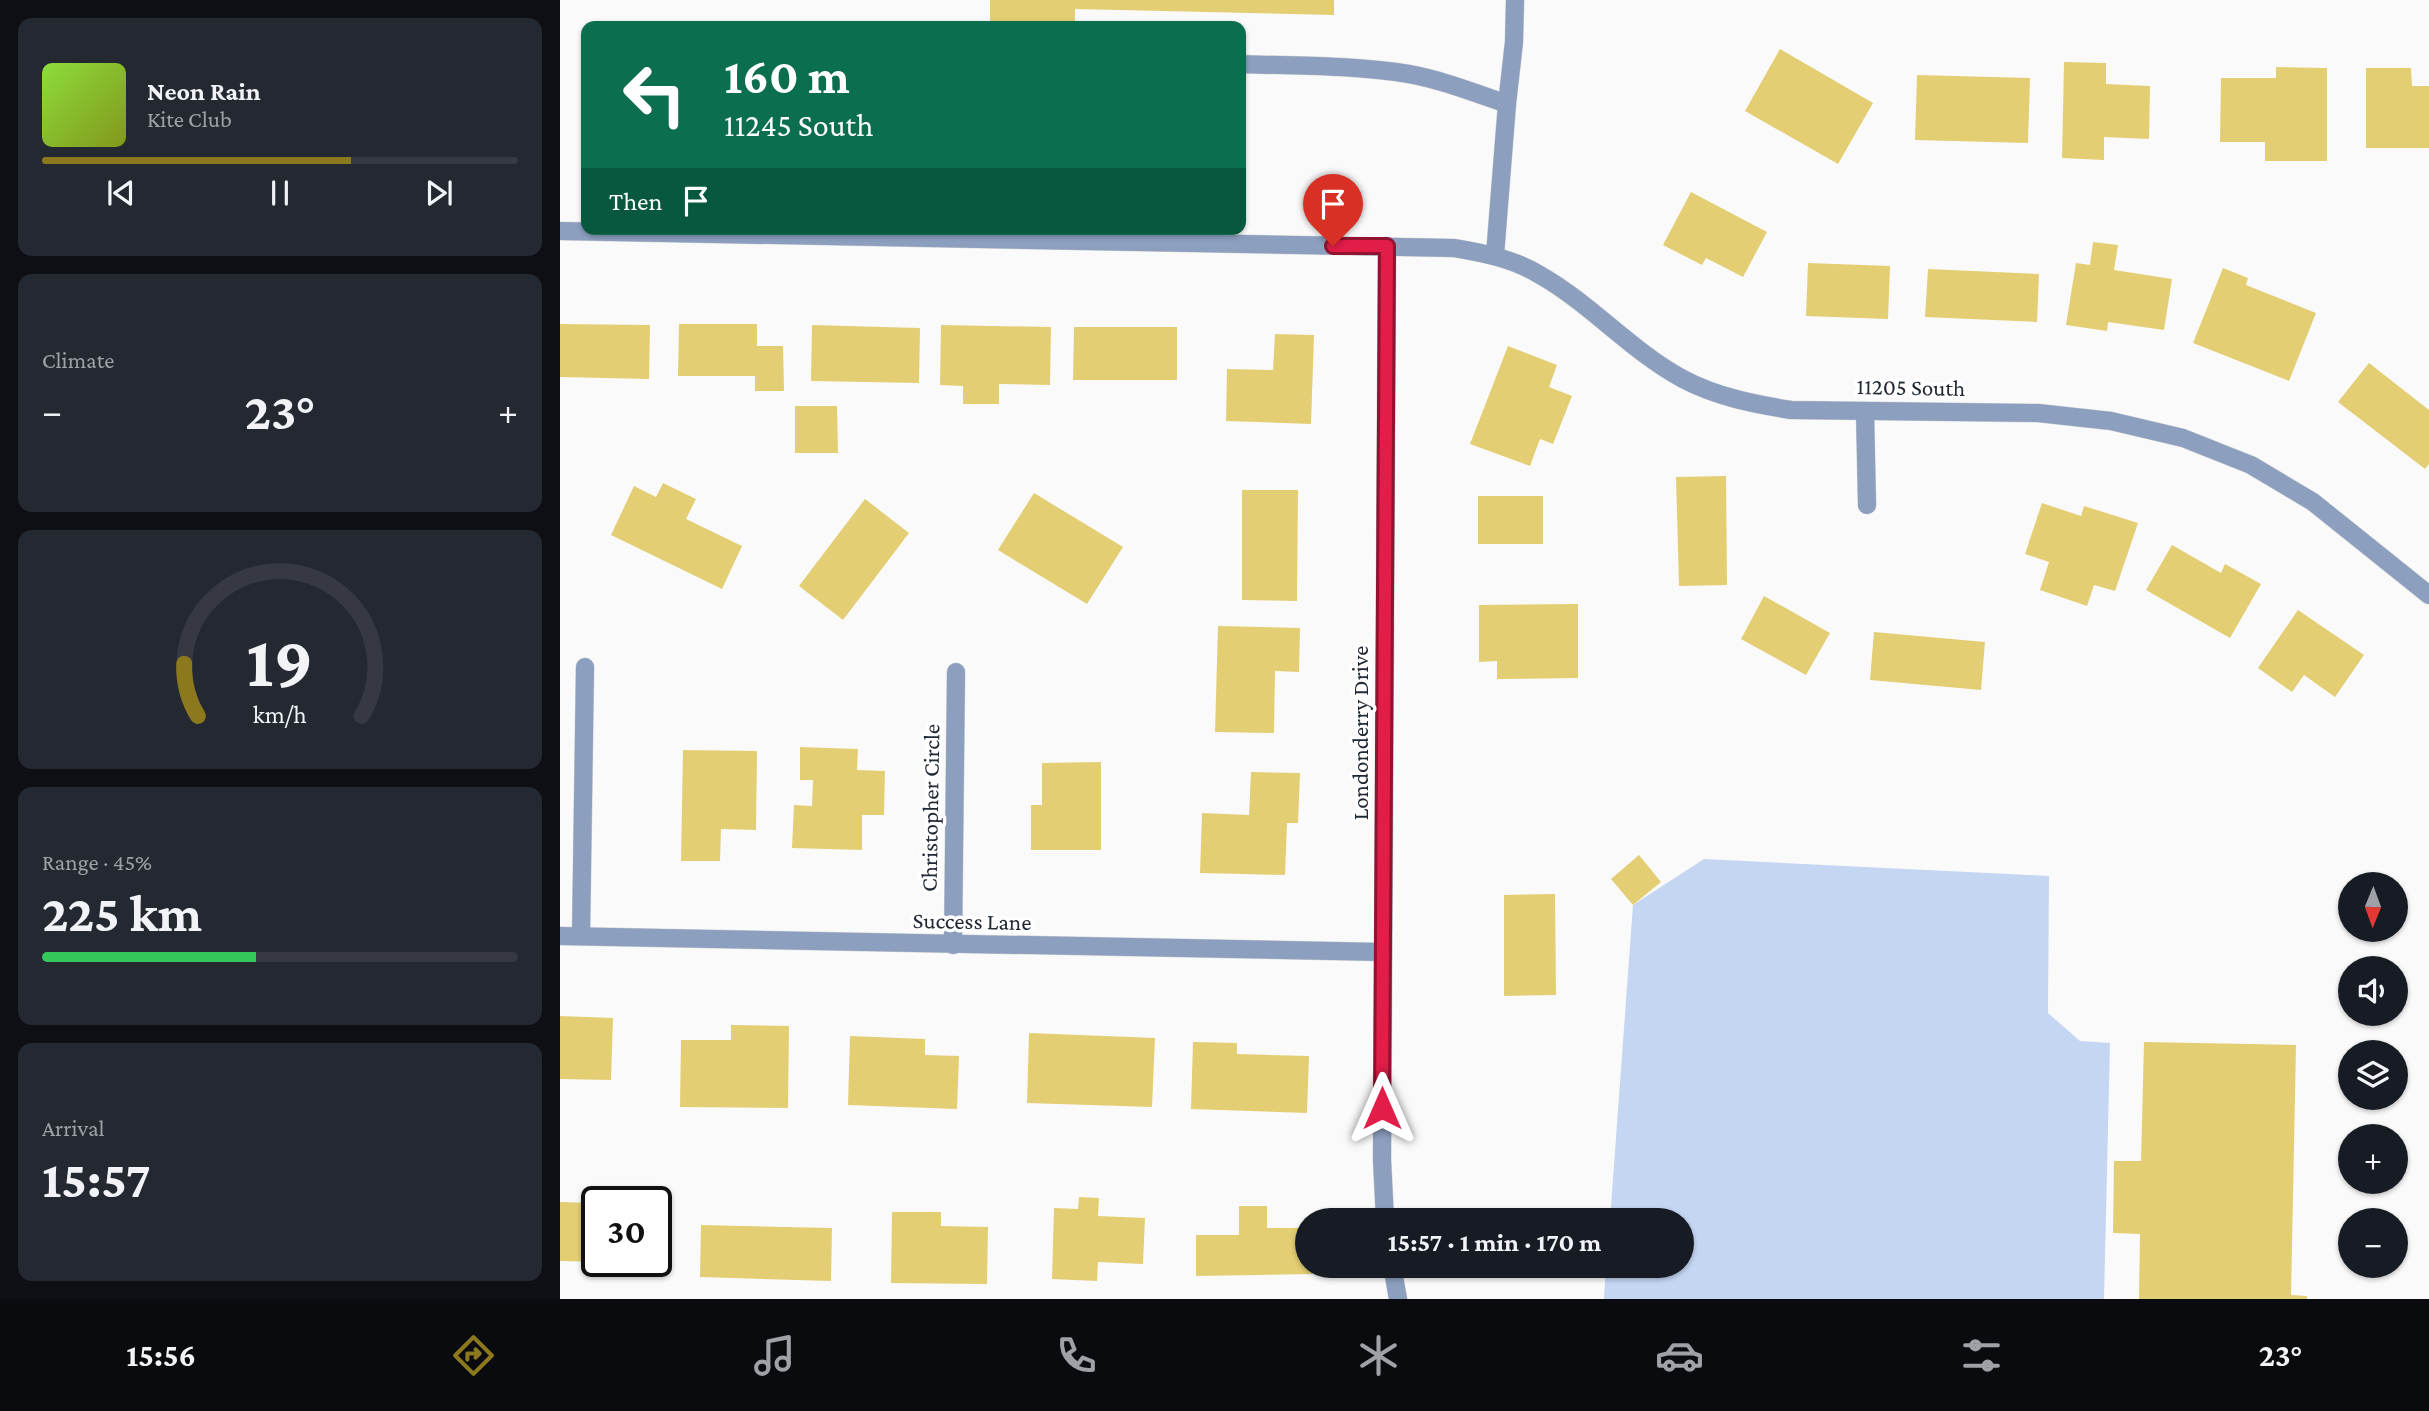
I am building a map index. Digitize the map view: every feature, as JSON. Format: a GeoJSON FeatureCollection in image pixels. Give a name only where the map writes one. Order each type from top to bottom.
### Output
{"type":"FeatureCollection","features":[{"type":"Feature","properties":{"kind":"street"},"geometry":{"type":"LineString","coordinates":[[1494,255],[1514,43],[1515,0]]}},
{"type":"Feature","properties":{"kind":"street"},"geometry":{"type":"LineString","coordinates":[[1246,64],[1362,68],[1410,74],[1507,104]]}},
{"type":"Feature","properties":{"kind":"street","name":"11205 South"},"geometry":{"type":"LineString","coordinates":[[560,231],[581,231]]}},
{"type":"Feature","properties":{"kind":"street","name":"11205 South"},"geometry":{"type":"LineString","coordinates":[[1013,235],[1092,235],[1454,248],[1494,255],[1539,274],[1683,379],[1754,404],[1791,410],[2038,413],[2111,421],[2183,438],[2251,465],[2314,502],[2429,595]]}},
{"type":"Feature","properties":{"kind":"street","name":"Londonderry Drive"},"geometry":{"type":"LineString","coordinates":[[1384,1208],[1382,1160],[1387,246]]}},
{"type":"Feature","properties":{"kind":"street"},"geometry":{"type":"LineString","coordinates":[[1865,411],[1867,505]]}},
{"type":"Feature","properties":{"kind":"street"},"geometry":{"type":"LineString","coordinates":[[581,936],[585,667]]}},
{"type":"Feature","properties":{"kind":"street","name":"Christopher Circle"},"geometry":{"type":"LineString","coordinates":[[953,945],[956,672]]}},
{"type":"Feature","properties":{"kind":"street","name":"Success Lane"},"geometry":{"type":"LineString","coordinates":[[560,936],[1383,952]]}},
{"type":"Feature","properties":{"kind":"street"},"geometry":{"type":"LineString","coordinates":[[1394,1278],[1398,1299]]}},
{"type":"Feature","properties":{"kind":"shaded area"},"geometry":{"type":"Polygon","coordinates":[[[1704,859],[2049,876],[2048,1013],[2080,1041],[2110,1043],[2104,1299],[1604,1299],[1605,1278],[1694,1278],[1694,1208],[1611,1208],[1633,905],[1704,859]]]}},
{"type":"Feature","properties":{"kind":"building"},"geometry":{"type":"Polygon","coordinates":[[[990,0],[1334,0],[1334,15],[1075,9],[1075,21],[990,21],[990,0]]]}},
{"type":"Feature","properties":{"kind":"building"},"geometry":{"type":"Polygon","coordinates":[[[1780,49],[1873,103],[1838,164],[1745,111],[1780,49]]]}},
{"type":"Feature","properties":{"kind":"building"},"geometry":{"type":"Polygon","coordinates":[[[2064,62],[2106,63],[2106,84],[2150,86],[2149,139],[2104,137],[2104,160],[2062,158],[2064,62]]]}},
{"type":"Feature","properties":{"kind":"building"},"geometry":{"type":"Polygon","coordinates":[[[2276,67],[2327,68],[2327,161],[2265,161],[2265,142],[2220,142],[2221,78],[2276,78],[2276,67]]]}},
{"type":"Feature","properties":{"kind":"building"},"geometry":{"type":"Polygon","coordinates":[[[2366,68],[2411,68],[2412,86],[2429,86],[2429,148],[2366,148],[2366,68]]]}},
{"type":"Feature","properties":{"kind":"building"},"geometry":{"type":"Polygon","coordinates":[[[1917,75],[2030,78],[2028,143],[1915,140],[1917,75]]]}},
{"type":"Feature","properties":{"kind":"building"},"geometry":{"type":"Polygon","coordinates":[[[1691,192],[1767,232],[1743,277],[1706,258],[1702,265],[1663,245],[1691,192]]]}},
{"type":"Feature","properties":{"kind":"building"},"geometry":{"type":"Polygon","coordinates":[[[2093,242],[2118,245],[2114,270],[2172,279],[2164,330],[2108,322],[2107,331],[2066,325],[2076,263],[2090,265],[2093,242]]]}},
{"type":"Feature","properties":{"kind":"building"},"geometry":{"type":"Polygon","coordinates":[[[1808,263],[1890,266],[1888,319],[1806,316],[1808,263]]]}},
{"type":"Feature","properties":{"kind":"building"},"geometry":{"type":"Polygon","coordinates":[[[2223,268],[2248,278],[2246,285],[2316,313],[2289,381],[2193,343],[2223,268]]]}},
{"type":"Feature","properties":{"kind":"building"},"geometry":{"type":"Polygon","coordinates":[[[1928,269],[2039,274],[2037,322],[1925,317],[1928,269]]]}},
{"type":"Feature","properties":{"kind":"building"},"geometry":{"type":"Polygon","coordinates":[[[560,324],[650,325],[649,379],[560,377],[560,324]]]}},
{"type":"Feature","properties":{"kind":"building"},"geometry":{"type":"Polygon","coordinates":[[[679,324],[757,324],[757,346],[783,346],[784,391],[755,391],[755,376],[678,376],[679,324]]]}},
{"type":"Feature","properties":{"kind":"building"},"geometry":{"type":"Polygon","coordinates":[[[812,325],[920,328],[919,383],[811,381],[812,325]]]}},
{"type":"Feature","properties":{"kind":"building"},"geometry":{"type":"Polygon","coordinates":[[[941,325],[1051,327],[1050,385],[999,384],[999,404],[963,404],[963,386],[940,385],[941,325]]]}},
{"type":"Feature","properties":{"kind":"building"},"geometry":{"type":"Polygon","coordinates":[[[1074,327],[1177,327],[1177,380],[1073,380],[1074,327]]]}},
{"type":"Feature","properties":{"kind":"building"},"geometry":{"type":"Polygon","coordinates":[[[1275,334],[1314,335],[1311,424],[1226,421],[1227,369],[1273,370],[1275,334]]]}},
{"type":"Feature","properties":{"kind":"building"},"geometry":{"type":"Polygon","coordinates":[[[1508,346],[1557,365],[1549,387],[1572,396],[1553,444],[1540,439],[1530,466],[1470,444],[1508,346]]]}},
{"type":"Feature","properties":{"kind":"building"},"geometry":{"type":"Polygon","coordinates":[[[2369,363],[2429,410],[2429,464],[2425,469],[2338,402],[2369,363]]]}},
{"type":"Feature","properties":{"kind":"building"},"geometry":{"type":"Polygon","coordinates":[[[795,406],[837,406],[838,453],[795,453],[795,406]]]}},
{"type":"Feature","properties":{"kind":"building"},"geometry":{"type":"Polygon","coordinates":[[[1726,476],[1727,585],[1679,586],[1676,477],[1726,476]]]}},
{"type":"Feature","properties":{"kind":"building"},"geometry":{"type":"Polygon","coordinates":[[[663,483],[696,499],[686,519],[742,546],[722,589],[611,535],[634,486],[656,497],[663,483]]]}},
{"type":"Feature","properties":{"kind":"building"},"geometry":{"type":"Polygon","coordinates":[[[1242,490],[1298,490],[1297,601],[1242,600],[1242,490]]]}},
{"type":"Feature","properties":{"kind":"building"},"geometry":{"type":"Polygon","coordinates":[[[1034,493],[1123,547],[1087,604],[998,550],[1034,493]]]}},
{"type":"Feature","properties":{"kind":"building"},"geometry":{"type":"Polygon","coordinates":[[[1478,496],[1543,496],[1543,544],[1478,544],[1478,496]]]}},
{"type":"Feature","properties":{"kind":"building"},"geometry":{"type":"Polygon","coordinates":[[[865,499],[909,533],[843,620],[799,586],[865,499]]]}},
{"type":"Feature","properties":{"kind":"building"},"geometry":{"type":"Polygon","coordinates":[[[2042,503],[2081,516],[2084,506],[2138,523],[2115,591],[2094,585],[2087,606],[2040,590],[2049,562],[2025,554],[2042,503]]]}},
{"type":"Feature","properties":{"kind":"building"},"geometry":{"type":"Polygon","coordinates":[[[2172,545],[2221,573],[2225,564],[2261,584],[2230,638],[2146,590],[2172,545]]]}},
{"type":"Feature","properties":{"kind":"building"},"geometry":{"type":"Polygon","coordinates":[[[1764,596],[1830,633],[1806,675],[1741,639],[1764,596]]]}},
{"type":"Feature","properties":{"kind":"building"},"geometry":{"type":"Polygon","coordinates":[[[1578,604],[1578,678],[1497,679],[1497,661],[1479,662],[1479,605],[1578,604]]]}},
{"type":"Feature","properties":{"kind":"building"},"geometry":{"type":"Polygon","coordinates":[[[2298,610],[2364,655],[2335,697],[2304,675],[2292,692],[2258,668],[2298,610]]]}},
{"type":"Feature","properties":{"kind":"building"},"geometry":{"type":"Polygon","coordinates":[[[1218,626],[1300,628],[1299,672],[1275,671],[1274,733],[1215,732],[1218,626]]]}},
{"type":"Feature","properties":{"kind":"building"},"geometry":{"type":"Polygon","coordinates":[[[1874,632],[1985,642],[1981,690],[1870,680],[1874,632]]]}},
{"type":"Feature","properties":{"kind":"building"},"geometry":{"type":"Polygon","coordinates":[[[800,747],[858,749],[857,770],[885,771],[884,815],[862,815],[862,850],[792,848],[794,805],[812,806],[813,780],[800,780],[800,747]]]}},
{"type":"Feature","properties":{"kind":"building"},"geometry":{"type":"Polygon","coordinates":[[[683,750],[757,751],[756,830],[721,829],[720,861],[681,861],[683,750]]]}},
{"type":"Feature","properties":{"kind":"building"},"geometry":{"type":"Polygon","coordinates":[[[1101,762],[1101,850],[1031,850],[1031,805],[1042,805],[1042,763],[1101,762]]]}},
{"type":"Feature","properties":{"kind":"building"},"geometry":{"type":"Polygon","coordinates":[[[1251,772],[1300,773],[1298,823],[1287,823],[1285,875],[1200,873],[1202,813],[1249,815],[1251,772]]]}},
{"type":"Feature","properties":{"kind":"building"},"geometry":{"type":"Polygon","coordinates":[[[1639,855],[1661,882],[1633,905],[1611,879],[1639,855]]]}},
{"type":"Feature","properties":{"kind":"building"},"geometry":{"type":"Polygon","coordinates":[[[1555,894],[1556,995],[1504,996],[1504,895],[1555,894]]]}},
{"type":"Feature","properties":{"kind":"building"},"geometry":{"type":"Polygon","coordinates":[[[560,1016],[613,1018],[611,1080],[560,1079],[560,1016]]]}},
{"type":"Feature","properties":{"kind":"building"},"geometry":{"type":"Polygon","coordinates":[[[731,1025],[789,1026],[788,1108],[680,1107],[681,1040],[731,1040],[731,1025]]]}},
{"type":"Feature","properties":{"kind":"building"},"geometry":{"type":"Polygon","coordinates":[[[1029,1033],[1155,1038],[1152,1107],[1027,1103],[1029,1033]]]}},
{"type":"Feature","properties":{"kind":"building"},"geometry":{"type":"Polygon","coordinates":[[[850,1036],[925,1039],[925,1055],[959,1056],[957,1109],[848,1105],[850,1036]]]}},
{"type":"Feature","properties":{"kind":"building"},"geometry":{"type":"Polygon","coordinates":[[[1193,1042],[1237,1043],[1237,1054],[1309,1056],[1307,1113],[1191,1109],[1193,1042]]]}},
{"type":"Feature","properties":{"kind":"building"},"geometry":{"type":"Polygon","coordinates":[[[2144,1042],[2296,1045],[2291,1295],[2307,1296],[2307,1299],[2139,1299],[2140,1234],[2113,1233],[2114,1161],[2141,1161],[2144,1042]]]}},
{"type":"Feature","properties":{"kind":"building"},"geometry":{"type":"Polygon","coordinates":[[[1079,1197],[1099,1198],[1098,1216],[1145,1218],[1143,1264],[1098,1262],[1097,1281],[1052,1279],[1054,1208],[1078,1209],[1079,1197]]]}},
{"type":"Feature","properties":{"kind":"building"},"geometry":{"type":"Polygon","coordinates":[[[560,1202],[581,1203],[581,1262],[560,1261],[560,1202]]]}},
{"type":"Feature","properties":{"kind":"building"},"geometry":{"type":"Polygon","coordinates":[[[1239,1206],[1267,1206],[1267,1228],[1295,1228],[1295,1274],[1196,1276],[1196,1235],[1239,1235],[1239,1206]]]}},
{"type":"Feature","properties":{"kind":"building"},"geometry":{"type":"Polygon","coordinates":[[[892,1212],[941,1212],[941,1226],[988,1227],[987,1284],[891,1283],[892,1212]]]}},
{"type":"Feature","properties":{"kind":"building"},"geometry":{"type":"Polygon","coordinates":[[[701,1225],[832,1228],[831,1281],[700,1277],[701,1225]]]}},
{"type":"Feature","properties":{"kind":"route"},"geometry":{"type":"LineString","coordinates":[[1333,246],[1387,246],[1382,1108]]}}]}
